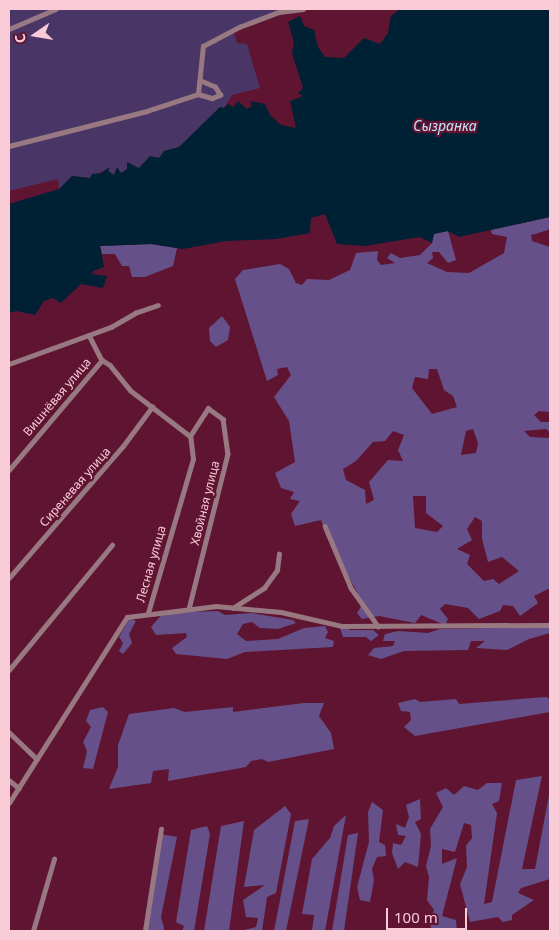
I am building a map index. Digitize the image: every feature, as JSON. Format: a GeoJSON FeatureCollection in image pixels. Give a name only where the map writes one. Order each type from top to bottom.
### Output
{"type":"FeatureCollection","features":[{"type":"Feature","properties":{"kind":"street"},"geometry":{"type":"LineString","coordinates":[[9,29],[56,9]]}},
{"type":"Feature","properties":{"kind":"street"},"geometry":{"type":"LineString","coordinates":[[198,94],[201,81],[203,46],[239,27],[279,12],[303,9]]}},
{"type":"Feature","properties":{"kind":"street"},"geometry":{"type":"LineString","coordinates":[[9,146],[147,111],[198,94],[212,98],[220,95],[215,87],[201,81]]}},
{"type":"Feature","properties":{"kind":"street"},"geometry":{"type":"LineString","coordinates":[[9,364],[89,335],[158,306]]}},
{"type":"Feature","properties":{"kind":"street"},"geometry":{"type":"LineString","coordinates":[[89,335],[102,360],[110,365],[130,390],[190,436]]}},
{"type":"Feature","properties":{"kind":"street","name":"Вишнёвая улица"},"geometry":{"type":"LineString","coordinates":[[9,470],[102,360]]}},
{"type":"Feature","properties":{"kind":"street","name":"Сиреневая улица"},"geometry":{"type":"LineString","coordinates":[[9,578],[123,446],[152,407]]}},
{"type":"Feature","properties":{"kind":"street","name":"Хвойная улица"},"geometry":{"type":"LineString","coordinates":[[189,609],[228,454],[223,418],[208,408],[190,436]]}},
{"type":"Feature","properties":{"kind":"street","name":"Лесная улица"},"geometry":{"type":"LineString","coordinates":[[9,803],[128,617],[148,613],[193,459],[190,436]]}},
{"type":"Feature","properties":{"kind":"street"},"geometry":{"type":"LineString","coordinates":[[325,526],[351,588],[378,626]]}},
{"type":"Feature","properties":{"kind":"street"},"geometry":{"type":"LineString","coordinates":[[9,670],[112,545]]}},
{"type":"Feature","properties":{"kind":"street"},"geometry":{"type":"LineString","coordinates":[[233,608],[264,588],[277,570],[279,554]]}},
{"type":"Feature","properties":{"kind":"street"},"geometry":{"type":"LineString","coordinates":[[148,613],[189,609],[233,608],[281,612],[342,626],[550,625]]}},
{"type":"Feature","properties":{"kind":"street"},"geometry":{"type":"LineString","coordinates":[[9,732],[38,759]]}},
{"type":"Feature","properties":{"kind":"street"},"geometry":{"type":"LineString","coordinates":[[9,780],[19,788]]}},
{"type":"Feature","properties":{"kind":"street"},"geometry":{"type":"LineString","coordinates":[[145,931],[161,829]]}},
{"type":"Feature","properties":{"kind":"street"},"geometry":{"type":"LineString","coordinates":[[33,931],[54,859]]}},
{"type":"Feature","properties":{"kind":"shaded area"},"geometry":{"type":"Polygon","coordinates":[[[9,9],[303,9],[279,12],[233,30],[237,43],[247,44],[260,88],[232,95],[224,108],[179,147],[139,168],[121,173],[117,168],[114,175],[108,171],[109,168],[90,178],[72,176],[59,189],[58,179],[9,191],[9,9]]]}},
{"type":"Feature","properties":{"kind":"shaded area"},"geometry":{"type":"Polygon","coordinates":[[[550,217],[550,229],[531,235],[532,241],[550,247],[550,412],[539,411],[534,415],[541,422],[550,422],[550,433],[546,429],[524,431],[530,437],[550,438],[550,588],[534,596],[538,603],[520,616],[513,606],[503,605],[500,611],[479,619],[468,608],[445,604],[440,609],[448,619],[445,625],[421,615],[415,623],[379,616],[362,619],[357,613],[363,603],[326,535],[321,520],[295,526],[291,514],[300,501],[290,499],[294,492],[281,488],[275,473],[295,462],[289,421],[274,397],[291,375],[287,367],[277,369],[278,375],[267,381],[235,279],[243,270],[280,264],[289,269],[296,283],[302,285],[307,279],[329,280],[350,270],[356,253],[378,251],[377,260],[381,265],[395,263],[387,258],[391,253],[400,258],[420,255],[432,243],[433,234],[448,231],[456,260],[448,263],[439,252],[432,252],[433,258],[427,263],[447,272],[469,273],[504,253],[507,237],[492,234],[491,230],[550,217]],[[429,369],[428,379],[415,377],[412,388],[432,414],[457,407],[453,396],[444,390],[437,369],[429,369]],[[473,429],[466,431],[461,455],[476,453],[478,443],[473,429]],[[393,431],[385,441],[373,442],[356,461],[343,469],[346,480],[365,490],[366,504],[374,500],[369,482],[388,460],[403,461],[398,450],[404,435],[393,431]],[[413,496],[415,528],[437,532],[443,526],[426,513],[426,496],[413,496]],[[475,517],[467,529],[472,540],[457,549],[470,555],[467,564],[484,581],[493,579],[499,584],[519,571],[502,557],[488,562],[482,539],[482,521],[475,517]]]}},
{"type":"Feature","properties":{"kind":"shaded area"},"geometry":{"type":"Polygon","coordinates":[[[151,244],[177,248],[173,266],[145,277],[132,277],[129,266],[122,266],[115,254],[102,254],[100,246],[151,244]]]}},
{"type":"Feature","properties":{"kind":"shaded area"},"geometry":{"type":"Polygon","coordinates":[[[222,316],[230,327],[228,340],[216,347],[210,341],[209,328],[222,316]]]}},
{"type":"Feature","properties":{"kind":"shaded area"},"geometry":{"type":"Polygon","coordinates":[[[218,611],[225,615],[251,613],[293,620],[296,623],[278,629],[260,628],[252,622],[243,624],[237,634],[246,641],[278,639],[304,628],[325,626],[328,632],[325,638],[334,641],[333,647],[245,652],[227,659],[176,654],[172,648],[187,637],[186,633],[156,635],[151,627],[163,613],[218,611]]]}},
{"type":"Feature","properties":{"kind":"shaded area"},"geometry":{"type":"Polygon","coordinates":[[[130,618],[136,621],[129,634],[132,643],[123,654],[119,651],[123,643],[119,637],[130,618]]]}},
{"type":"Feature","properties":{"kind":"shaded area"},"geometry":{"type":"Polygon","coordinates":[[[345,627],[350,630],[373,630],[379,635],[371,641],[366,637],[343,637],[340,628],[345,627]]]}},
{"type":"Feature","properties":{"kind":"shaded area"},"geometry":{"type":"Polygon","coordinates":[[[550,627],[550,633],[529,639],[507,650],[476,648],[485,641],[471,641],[468,650],[404,651],[381,659],[368,655],[374,648],[393,646],[395,641],[383,641],[385,634],[398,631],[428,633],[440,629],[550,627]]]}},
{"type":"Feature","properties":{"kind":"shaded area"},"geometry":{"type":"Polygon","coordinates":[[[546,697],[550,699],[550,712],[415,736],[404,727],[411,720],[410,712],[401,711],[398,703],[415,699],[420,702],[456,699],[459,704],[546,697]]]}},
{"type":"Feature","properties":{"kind":"shaded area"},"geometry":{"type":"Polygon","coordinates":[[[304,703],[324,703],[319,716],[331,733],[334,749],[268,762],[262,759],[251,761],[246,767],[168,781],[169,769],[153,771],[151,783],[109,789],[118,767],[118,745],[129,714],[174,708],[185,712],[233,707],[233,712],[304,703]]]}},
{"type":"Feature","properties":{"kind":"shaded area"},"geometry":{"type":"Polygon","coordinates":[[[103,707],[108,712],[93,769],[83,768],[87,751],[83,742],[91,727],[86,721],[90,710],[103,707]]]}},
{"type":"Feature","properties":{"kind":"shaded area"},"geometry":{"type":"Polygon","coordinates":[[[542,776],[522,869],[535,869],[550,790],[550,879],[521,888],[518,893],[534,900],[512,915],[512,920],[503,922],[498,917],[470,922],[460,884],[467,867],[466,846],[472,838],[471,825],[464,823],[455,852],[442,849],[442,864],[457,858],[442,916],[456,920],[457,931],[432,931],[429,921],[434,910],[427,900],[429,877],[426,866],[431,846],[430,829],[443,807],[436,793],[446,788],[454,795],[464,786],[478,790],[487,783],[502,783],[499,801],[492,804],[497,813],[484,904],[492,902],[516,780],[542,776]]]}},
{"type":"Feature","properties":{"kind":"shaded area"},"geometry":{"type":"Polygon","coordinates":[[[420,799],[421,819],[415,822],[421,834],[418,867],[405,862],[398,869],[392,853],[393,843],[401,845],[406,836],[398,835],[396,824],[405,828],[409,817],[406,805],[420,799]]]}},
{"type":"Feature","properties":{"kind":"shaded area"},"geometry":{"type":"Polygon","coordinates":[[[372,802],[383,810],[379,842],[385,845],[386,856],[377,857],[372,869],[374,880],[370,902],[360,900],[357,887],[369,842],[368,812],[372,802]]]}},
{"type":"Feature","properties":{"kind":"shaded area"},"geometry":{"type":"Polygon","coordinates":[[[285,806],[291,814],[276,893],[267,897],[262,931],[240,931],[256,927],[258,918],[246,917],[243,900],[265,885],[244,887],[254,830],[285,806]]]}},
{"type":"Feature","properties":{"kind":"shaded area"},"geometry":{"type":"Polygon","coordinates":[[[346,815],[325,931],[312,931],[314,915],[302,914],[312,859],[330,838],[334,826],[346,815]]]}},
{"type":"Feature","properties":{"kind":"shaded area"},"geometry":{"type":"Polygon","coordinates":[[[309,819],[286,931],[274,931],[295,821],[309,819]]]}},
{"type":"Feature","properties":{"kind":"shaded area"},"geometry":{"type":"Polygon","coordinates":[[[244,821],[229,931],[204,931],[221,826],[244,821]]]}},
{"type":"Feature","properties":{"kind":"shaded area"},"geometry":{"type":"Polygon","coordinates":[[[207,826],[210,834],[194,931],[182,931],[184,926],[176,922],[191,830],[207,826]]]}},
{"type":"Feature","properties":{"kind":"shaded area"},"geometry":{"type":"Polygon","coordinates":[[[358,833],[344,931],[332,931],[348,835],[358,833]]]}},
{"type":"Feature","properties":{"kind":"shaded area"},"geometry":{"type":"Polygon","coordinates":[[[161,834],[177,837],[161,917],[164,931],[143,931],[156,847],[161,834]]]}},
{"type":"Feature","properties":{"kind":"water","name":"Сызранка"},"geometry":{"type":"Polygon","coordinates":[[[400,9],[550,9],[550,217],[459,237],[448,231],[434,234],[432,243],[420,237],[365,246],[337,244],[325,214],[311,218],[310,233],[276,239],[226,241],[183,249],[151,244],[100,246],[104,267],[93,271],[92,274],[107,276],[103,288],[81,284],[61,303],[53,298],[44,301],[35,315],[16,311],[9,313],[9,204],[59,189],[72,176],[90,178],[92,174],[101,173],[110,167],[108,171],[114,175],[117,167],[121,173],[127,169],[127,162],[139,168],[150,156],[159,158],[164,151],[179,147],[220,107],[224,108],[228,104],[234,107],[238,101],[247,109],[252,106],[250,101],[265,104],[270,115],[281,125],[296,128],[290,101],[303,96],[298,93],[303,88],[292,53],[294,42],[288,22],[300,16],[304,26],[314,30],[318,47],[325,57],[344,58],[364,38],[380,44],[388,33],[391,16],[400,9]]]}}]}
